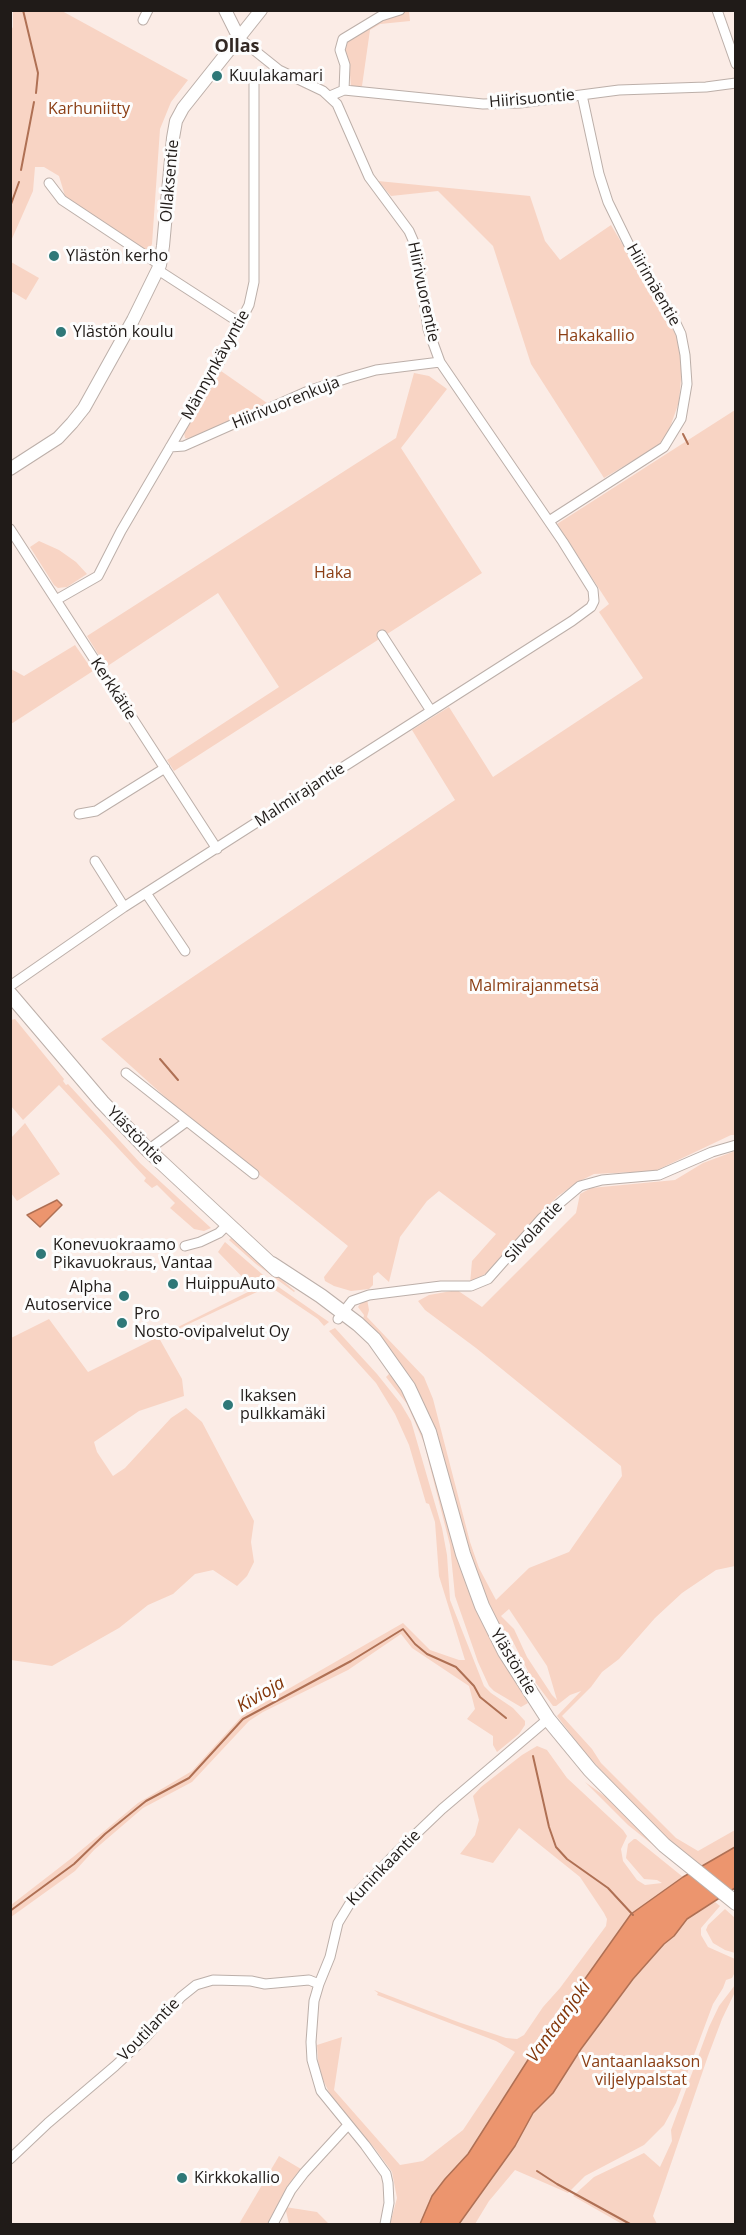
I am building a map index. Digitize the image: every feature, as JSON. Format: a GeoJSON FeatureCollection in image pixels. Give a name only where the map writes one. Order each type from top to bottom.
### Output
{"type":"FeatureCollection","features":[{"type":"Feature","properties":{"kind":"main road","name":"Ylästöntie"},"geometry":{"type":"LineString","coordinates":[[13,1004],[148,1150],[227,1225],[296,1288],[340,1315],[388,1359],[408,1387],[429,1432],[463,1554],[482,1606],[505,1652],[548,1719],[590,1770],[664,1845],[735,1903]]}},
{"type":"Feature","properties":{"kind":"street"},"geometry":{"type":"LineString","coordinates":[[143,20],[148,10]]}},
{"type":"Feature","properties":{"kind":"street"},"geometry":{"type":"LineString","coordinates":[[225,10],[239,38],[279,70],[330,96]]}},
{"type":"Feature","properties":{"kind":"street","name":"Ollaksentie"},"geometry":{"type":"LineString","coordinates":[[10,469],[58,438],[78,416],[133,320],[159,267],[176,121],[183,108],[261,10]]}},
{"type":"Feature","properties":{"kind":"street"},"geometry":{"type":"LineString","coordinates":[[344,90],[345,65],[340,50],[343,39],[381,16],[400,10]]}},
{"type":"Feature","properties":{"kind":"street"},"geometry":{"type":"LineString","coordinates":[[717,10],[735,64]]}},
{"type":"Feature","properties":{"kind":"street","name":"Hiirisuontie"},"geometry":{"type":"LineString","coordinates":[[330,96],[344,90],[483,104],[520,104],[619,90],[706,87],[735,83]]}},
{"type":"Feature","properties":{"kind":"street","name":"Männynkävyntie"},"geometry":{"type":"LineString","coordinates":[[56,600],[98,576],[121,531],[249,305],[254,282],[254,84]]}},
{"type":"Feature","properties":{"kind":"street","name":"Hiirimäentie"},"geometry":{"type":"LineString","coordinates":[[549,521],[663,447],[681,419],[687,384],[685,356],[677,325],[630,247],[608,201],[599,174],[582,95]]}},
{"type":"Feature","properties":{"kind":"street","name":"Hiirivuorentie"},"geometry":{"type":"LineString","coordinates":[[330,96],[345,118],[369,177],[409,231],[416,247],[428,330],[440,362],[549,521],[593,590],[594,601],[591,607]]}},
{"type":"Feature","properties":{"kind":"street"},"geometry":{"type":"LineString","coordinates":[[49,183],[62,200],[240,323]]}},
{"type":"Feature","properties":{"kind":"street","name":"Hiirivuorenkuja"},"geometry":{"type":"LineString","coordinates":[[170,447],[184,446],[308,391],[348,378],[376,370],[440,362]]}},
{"type":"Feature","properties":{"kind":"street","name":"Kerkkätie"},"geometry":{"type":"LineString","coordinates":[[10,529],[216,849]]}},
{"type":"Feature","properties":{"kind":"street","name":"Malmirajantie"},"geometry":{"type":"LineString","coordinates":[[10,986],[124,907],[591,607]]}},
{"type":"Feature","properties":{"kind":"street"},"geometry":{"type":"LineString","coordinates":[[382,635],[431,711]]}},
{"type":"Feature","properties":{"kind":"street"},"geometry":{"type":"LineString","coordinates":[[79,813],[96,812],[165,768]]}},
{"type":"Feature","properties":{"kind":"street"},"geometry":{"type":"LineString","coordinates":[[94,861],[124,907]]}},
{"type":"Feature","properties":{"kind":"street"},"geometry":{"type":"LineString","coordinates":[[146,893],[185,951]]}},
{"type":"Feature","properties":{"kind":"street"},"geometry":{"type":"LineString","coordinates":[[126,1073],[254,1174]]}},
{"type":"Feature","properties":{"kind":"street"},"geometry":{"type":"LineString","coordinates":[[148,1150],[186,1122]]}},
{"type":"Feature","properties":{"kind":"street","name":"Silvolantie"},"geometry":{"type":"LineString","coordinates":[[340,1315],[352,1301],[369,1295],[471,1286],[488,1280],[542,1218],[580,1186],[602,1180],[659,1175],[712,1152],[735,1145]]}},
{"type":"Feature","properties":{"kind":"street"},"geometry":{"type":"LineString","coordinates":[[185,1246],[219,1233],[227,1225]]}},
{"type":"Feature","properties":{"kind":"street","name":"Kuninkaantie"},"geometry":{"type":"LineString","coordinates":[[385,2224],[388,2203],[386,2174],[321,2091],[312,2060],[312,2020],[319,1984],[330,1957],[338,1923],[355,1895],[442,1809],[548,1719]]}},
{"type":"Feature","properties":{"kind":"street","name":"Voutilantie"},"geometry":{"type":"LineString","coordinates":[[10,2159],[146,2037],[192,1987],[213,1980],[251,1981],[265,1984],[309,1980],[319,1984]]}},
{"type":"Feature","properties":{"kind":"street"},"geometry":{"type":"LineString","coordinates":[[273,2224],[291,2190],[304,2173],[348,2126]]}},
{"type":"Feature","properties":{"kind":"green space","name":"Karhuniitty"},"geometry":{"type":"Polygon","coordinates":[[[13,11],[62,11],[188,80],[171,102],[160,129],[152,244],[149,250],[146,251],[66,199],[59,176],[44,167],[35,167],[33,191],[11,241],[10,32],[13,27],[13,11]]]}},
{"type":"Feature","properties":{"kind":"green space"},"geometry":{"type":"Polygon","coordinates":[[[383,11],[409,11],[410,21],[380,24],[370,30],[362,86],[351,86],[349,65],[343,52],[352,31],[365,25],[383,11]]]}},
{"type":"Feature","properties":{"kind":"green space","name":"Hakakallio"},"geometry":{"type":"Polygon","coordinates":[[[378,181],[530,196],[545,241],[560,260],[611,225],[678,338],[682,368],[679,402],[668,433],[661,444],[604,478],[531,364],[493,246],[438,191],[391,196],[378,181]]]}},
{"type":"Feature","properties":{"kind":"green space"},"geometry":{"type":"Polygon","coordinates":[[[11,262],[39,278],[26,300],[11,291],[11,262]]]}},
{"type":"Feature","properties":{"kind":"green space"},"geometry":{"type":"Polygon","coordinates":[[[221,371],[267,403],[191,440],[185,438],[184,432],[221,371]]]}},
{"type":"Feature","properties":{"kind":"green space","name":"Haka"},"geometry":{"type":"Polygon","coordinates":[[[414,373],[429,376],[447,389],[401,448],[482,573],[174,771],[167,760],[279,687],[218,593],[106,667],[87,636],[396,438],[414,373]]]}},
{"type":"Feature","properties":{"kind":"green space","name":"Malmirajanmetsä"},"geometry":{"type":"Polygon","coordinates":[[[735,410],[735,1135],[655,1171],[594,1174],[578,1182],[558,1196],[524,1231],[497,1266],[470,1284],[472,1261],[496,1234],[439,1191],[427,1201],[400,1237],[389,1282],[378,1272],[373,1276],[373,1285],[369,1289],[351,1291],[334,1286],[325,1281],[324,1277],[348,1246],[185,1115],[101,1039],[455,800],[412,730],[449,707],[493,777],[643,678],[599,612],[609,604],[557,524],[735,410]]]}},
{"type":"Feature","properties":{"kind":"green space"},"geometry":{"type":"Polygon","coordinates":[[[39,541],[59,550],[76,562],[87,574],[67,587],[58,588],[30,547],[39,541]]]}},
{"type":"Feature","properties":{"kind":"green space"},"geometry":{"type":"Polygon","coordinates":[[[75,645],[93,671],[11,724],[11,669],[24,676],[75,645]]]}},
{"type":"Feature","properties":{"kind":"green space"},"geometry":{"type":"Polygon","coordinates":[[[15,1019],[64,1079],[66,1085],[68,1084],[140,1163],[211,1228],[204,1231],[194,1229],[170,1208],[175,1203],[157,1185],[152,1188],[144,1181],[146,1178],[59,1085],[23,1120],[11,1106],[11,1020],[15,1019]]]}},
{"type":"Feature","properties":{"kind":"green space"},"geometry":{"type":"Polygon","coordinates":[[[25,1123],[60,1174],[17,1201],[11,1193],[11,1138],[25,1123]]]}},
{"type":"Feature","properties":{"kind":"green space"},"geometry":{"type":"Polygon","coordinates":[[[735,1151],[735,1566],[716,1570],[682,1593],[655,1618],[619,1659],[602,1672],[591,1687],[562,1716],[592,1749],[601,1763],[676,1838],[698,1851],[735,1830],[735,1847],[700,1867],[660,1833],[585,1753],[557,1716],[581,1691],[553,1706],[530,1675],[508,1632],[504,1632],[493,1618],[474,1571],[426,1411],[418,1392],[401,1366],[362,1324],[364,1315],[358,1307],[363,1300],[367,1299],[369,1310],[367,1317],[424,1377],[433,1399],[470,1542],[479,1568],[496,1600],[529,1568],[569,1552],[622,1476],[621,1466],[476,1348],[425,1310],[418,1301],[429,1295],[457,1290],[482,1307],[576,1213],[580,1194],[591,1188],[675,1180],[703,1163],[735,1151]],[[509,1609],[501,1616],[514,1629],[527,1657],[557,1700],[547,1666],[509,1609]]]}},
{"type":"Feature","properties":{"kind":"green space"},"geometry":{"type":"Polygon","coordinates":[[[232,1237],[295,1291],[256,1264],[229,1240],[232,1237]]]}},
{"type":"Feature","properties":{"kind":"green space"},"geometry":{"type":"Polygon","coordinates":[[[225,1242],[270,1281],[329,1322],[324,1326],[318,1319],[266,1284],[256,1288],[259,1291],[159,1338],[182,1379],[184,1396],[139,1411],[94,1442],[97,1452],[113,1476],[125,1468],[171,1418],[186,1408],[202,1422],[254,1521],[251,1542],[254,1562],[247,1576],[237,1586],[213,1570],[195,1574],[173,1594],[148,1605],[119,1628],[52,1666],[11,1660],[11,1338],[49,1319],[88,1372],[254,1289],[218,1252],[225,1242]]]}},
{"type":"Feature","properties":{"kind":"green space"},"geometry":{"type":"Polygon","coordinates":[[[335,1328],[377,1374],[401,1404],[411,1421],[442,1528],[447,1555],[450,1600],[484,1686],[513,1708],[525,1721],[525,1725],[519,1734],[497,1752],[493,1745],[493,1736],[467,1719],[475,1709],[469,1686],[412,1648],[401,1634],[348,1670],[249,1721],[192,1782],[143,1808],[94,1850],[75,1871],[11,1917],[11,1905],[138,1803],[192,1771],[243,1715],[403,1623],[430,1650],[465,1660],[439,1576],[435,1522],[429,1504],[426,1503],[409,1445],[395,1414],[376,1383],[329,1331],[335,1328]]]}},
{"type":"Feature","properties":{"kind":"green space"},"geometry":{"type":"Polygon","coordinates":[[[389,1374],[403,1389],[413,1406],[496,1648],[528,1703],[521,1707],[489,1686],[478,1662],[455,1596],[450,1545],[424,1443],[407,1404],[386,1377],[389,1374]]]}},
{"type":"Feature","properties":{"kind":"green space"},"geometry":{"type":"Polygon","coordinates":[[[537,1746],[547,1750],[567,1778],[623,1830],[627,1836],[621,1849],[623,1861],[637,1880],[645,1885],[662,1883],[657,1880],[644,1879],[626,1858],[628,1844],[634,1839],[683,1877],[631,1914],[533,2052],[468,2154],[432,2196],[420,2224],[390,2224],[397,2198],[392,2172],[329,2092],[319,2072],[317,2045],[342,2037],[334,2090],[400,2165],[423,2161],[463,2130],[515,2052],[496,2041],[377,1995],[378,1993],[374,1990],[458,2022],[506,2038],[517,2039],[524,2035],[606,1926],[607,1919],[604,1913],[580,1877],[519,1828],[493,1863],[460,1854],[475,1835],[479,1820],[473,1796],[481,1787],[537,1746]]]}},
{"type":"Feature","properties":{"kind":"green space"},"geometry":{"type":"Polygon","coordinates":[[[585,1782],[606,1797],[663,1853],[628,1825],[585,1782]]]}},
{"type":"Feature","properties":{"kind":"green space","name":"Vantaanlaakson viljelypalstat"},"geometry":{"type":"Polygon","coordinates":[[[715,1902],[720,1906],[701,1928],[701,1935],[708,1947],[735,1959],[735,1972],[732,1978],[726,1980],[713,2004],[676,2103],[664,2125],[644,2145],[585,2176],[568,2193],[515,2170],[489,2201],[475,2224],[459,2224],[515,2146],[533,2113],[553,2093],[581,2049],[633,1979],[687,1919],[715,1902]]]}},
{"type":"Feature","properties":{"kind":"green space"},"geometry":{"type":"Polygon","coordinates":[[[725,1909],[735,1918],[735,1953],[713,1943],[706,1930],[708,1925],[725,1909]]]}},
{"type":"Feature","properties":{"kind":"green space"},"geometry":{"type":"Polygon","coordinates":[[[735,1985],[735,1992],[708,2056],[653,2216],[657,2224],[622,2224],[573,2196],[594,2177],[644,2153],[660,2167],[672,2141],[671,2130],[709,2027],[719,2006],[735,1985]]]}},
{"type":"Feature","properties":{"kind":"green space"},"geometry":{"type":"Polygon","coordinates":[[[279,2156],[301,2169],[268,2224],[239,2224],[279,2156]]]}},
{"type":"Feature","properties":{"kind":"green space"},"geometry":{"type":"Polygon","coordinates":[[[285,2207],[317,2212],[329,2224],[289,2224],[285,2207]]]}},
{"type":"Feature","properties":{"kind":"water"},"geometry":{"type":"Polygon","coordinates":[[[57,1200],[62,1205],[40,1227],[27,1215],[57,1200]]]}},
{"type":"Feature","properties":{"kind":"water","name":"Vantaanjoki"},"geometry":{"type":"Polygon","coordinates":[[[735,1847],[735,1888],[687,1919],[633,1979],[581,2049],[553,2093],[533,2113],[515,2146],[459,2224],[420,2224],[432,2196],[468,2154],[533,2052],[631,1914],[683,1877],[735,1847]]]}},
{"type":"Feature","properties":{"kind":"waterway"},"geometry":{"type":"LineString","coordinates":[[23,10],[38,73],[36,93]]}},
{"type":"Feature","properties":{"kind":"waterway"},"geometry":{"type":"LineString","coordinates":[[21,170],[34,102]]}},
{"type":"Feature","properties":{"kind":"waterway"},"geometry":{"type":"LineString","coordinates":[[10,207],[19,182]]}},
{"type":"Feature","properties":{"kind":"waterway"},"geometry":{"type":"LineString","coordinates":[[683,434],[688,444]]}},
{"type":"Feature","properties":{"kind":"waterway"},"geometry":{"type":"LineString","coordinates":[[160,1059],[178,1080]]}},
{"type":"Feature","properties":{"kind":"waterway","name":"Kivioja"},"geometry":{"type":"LineString","coordinates":[[10,1911],[74,1864],[105,1834],[146,1801],[189,1778],[243,1719],[351,1661],[403,1629],[427,1654],[456,1667],[474,1686],[480,1697],[506,1718]]}},
{"type":"Feature","properties":{"kind":"waterway","name":"Kivioja"},"geometry":{"type":"LineString","coordinates":[[533,1756],[549,1827],[556,1847],[567,1859],[608,1888],[633,1915]]}},
{"type":"Feature","properties":{"kind":"waterway"},"geometry":{"type":"LineString","coordinates":[[537,2171],[630,2224]]}},
{"type":"Feature","properties":{"kind":"place","name":"Kuulakamari"},"geometry":{"type":"Point","coordinates":[217,76]}},
{"type":"Feature","properties":{"kind":"place","name":"Ylästön kerho"},"geometry":{"type":"Point","coordinates":[54,256]}},
{"type":"Feature","properties":{"kind":"place","name":"Ylästön koulu"},"geometry":{"type":"Point","coordinates":[61,332]}},
{"type":"Feature","properties":{"kind":"place","name":"Konevuokraamo Pikavuokraus, Vantaa"},"geometry":{"type":"Point","coordinates":[41,1254]}},
{"type":"Feature","properties":{"kind":"place","name":"HuippuAuto"},"geometry":{"type":"Point","coordinates":[173,1284]}},
{"type":"Feature","properties":{"kind":"place","name":"Alpha Autoservice"},"geometry":{"type":"Point","coordinates":[124,1296]}},
{"type":"Feature","properties":{"kind":"place","name":"Pro Nosto-ovipalvelut Oy"},"geometry":{"type":"Point","coordinates":[122,1323]}},
{"type":"Feature","properties":{"kind":"place","name":"Ikaksen pulkkamäki"},"geometry":{"type":"Point","coordinates":[228,1405]}},
{"type":"Feature","properties":{"kind":"place","name":"Kirkkokallio"},"geometry":{"type":"Point","coordinates":[182,2178]}},
{"type":"Feature","properties":{"kind":"district","name":"Ollas"},"geometry":{"type":"Point","coordinates":[237,47]}}]}
